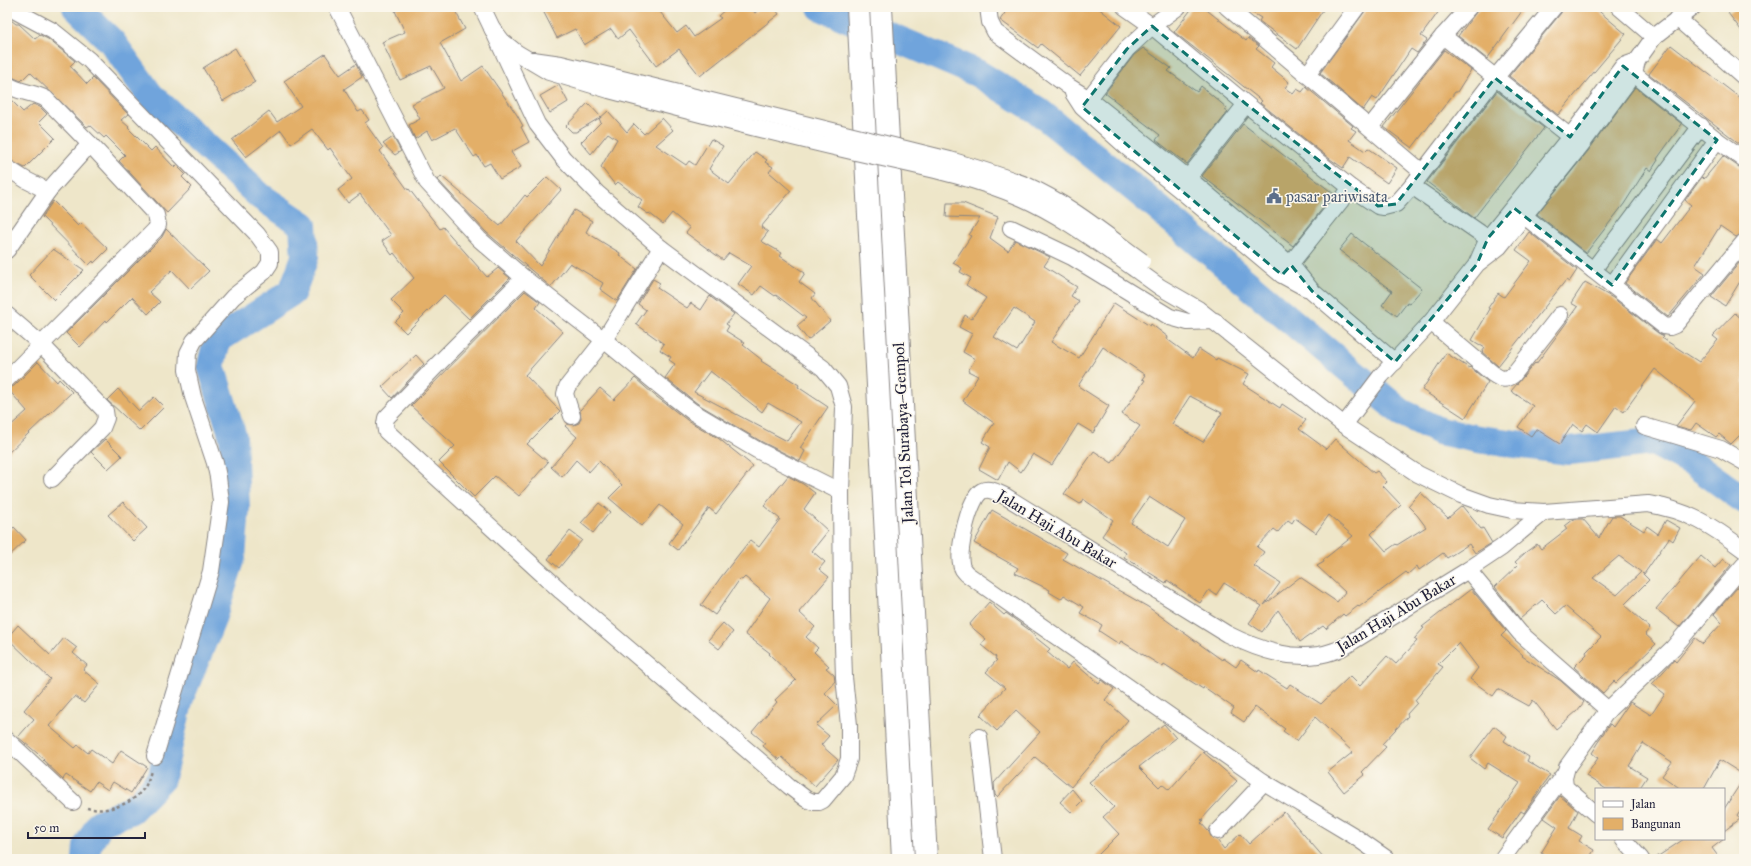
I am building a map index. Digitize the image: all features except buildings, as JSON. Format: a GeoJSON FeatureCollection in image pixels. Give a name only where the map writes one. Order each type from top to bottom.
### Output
{"type":"FeatureCollection","features":[{"type":"Feature","properties":{"kind":"highway","name":"Jalan Tol Surabaya–Gempol"},"geometry":{"type":"LineString","coordinates":[[858,9],[903,859]]}},
{"type":"Feature","properties":{"kind":"highway","name":"Jalan Tol Surabaya–Gempol"},"geometry":{"type":"LineString","coordinates":[[881,11],[926,859]]}},
{"type":"Feature","properties":{"kind":"street"},"geometry":{"type":"LineString","coordinates":[[8,7],[53,31],[89,60],[257,234],[270,252],[270,263],[264,272],[233,297],[194,341],[188,353],[187,370],[193,397],[218,478],[220,502],[211,571],[155,756]]}},
{"type":"Feature","properties":{"kind":"street"},"geometry":{"type":"LineString","coordinates":[[482,7],[529,110],[549,142],[562,158],[597,193],[661,248],[823,368],[834,380],[840,393],[844,407],[842,614],[844,677],[849,725],[849,759],[845,772],[824,800],[813,802],[806,800],[788,786],[560,591],[386,431],[384,427],[386,418],[524,278]]}},
{"type":"Feature","properties":{"kind":"street"},"geometry":{"type":"LineString","coordinates":[[988,7],[990,22],[995,32],[1068,86],[1086,103],[1184,183],[1394,362]]}},
{"type":"Feature","properties":{"kind":"street"},"geometry":{"type":"LineString","coordinates":[[1125,7],[1152,26],[1351,188],[1378,206],[1384,207],[1396,204],[1412,186],[1495,78],[1554,7]]}},
{"type":"Feature","properties":{"kind":"street"},"geometry":{"type":"LineString","coordinates":[[1086,103],[1127,49],[1152,26],[1178,7]]}},
{"type":"Feature","properties":{"kind":"street"},"geometry":{"type":"LineString","coordinates":[[1227,7],[1422,172]]}},
{"type":"Feature","properties":{"kind":"street"},"geometry":{"type":"LineString","coordinates":[[1307,76],[1357,7]]}},
{"type":"Feature","properties":{"kind":"street"},"geometry":{"type":"LineString","coordinates":[[1370,127],[1443,36],[1469,7]]}},
{"type":"Feature","properties":{"kind":"street"},"geometry":{"type":"LineString","coordinates":[[1619,7],[1654,37]]}},
{"type":"Feature","properties":{"kind":"street"},"geometry":{"type":"LineString","coordinates":[[1348,420],[1376,381],[1431,322],[1493,242],[1519,212],[1654,37],[1693,7]]}},
{"type":"Feature","properties":{"kind":"street"},"geometry":{"type":"LineString","coordinates":[[340,8],[426,182],[479,240],[524,278],[607,335],[672,396],[693,412],[757,450],[842,492]]}},
{"type":"Feature","properties":{"kind":"street"},"geometry":{"type":"LineString","coordinates":[[1677,18],[1744,77]]}},
{"type":"Feature","properties":{"kind":"street"},"geometry":{"type":"LineString","coordinates":[[492,28],[510,48],[549,72],[610,83],[776,133],[947,174],[991,186],[1022,198],[1051,212],[1139,265],[1160,286],[1198,308],[1418,474],[1461,495],[1489,505],[1512,510],[1544,512],[1648,504],[1666,506],[1686,512],[1719,530],[1744,550]]}},
{"type":"Feature","properties":{"kind":"street"},"geometry":{"type":"LineString","coordinates":[[1443,36],[1575,141]]}},
{"type":"Feature","properties":{"kind":"street"},"geometry":{"type":"LineString","coordinates":[[1631,66],[1717,140],[1744,159]]}},
{"type":"Feature","properties":{"kind":"street"},"geometry":{"type":"LineString","coordinates":[[7,84],[13,88],[38,94],[46,99],[156,215],[158,225],[130,257],[7,379]]}},
{"type":"Feature","properties":{"kind":"street"},"geometry":{"type":"LineString","coordinates":[[1184,183],[1246,104]]}},
{"type":"Feature","properties":{"kind":"street"},"geometry":{"type":"LineString","coordinates":[[1593,270],[1701,126]]}},
{"type":"Feature","properties":{"kind":"street"},"geometry":{"type":"LineString","coordinates":[[1612,285],[1717,140]]}},
{"type":"Feature","properties":{"kind":"street"},"geometry":{"type":"LineString","coordinates":[[7,250],[48,191],[90,144]]}},
{"type":"Feature","properties":{"kind":"street"},"geometry":{"type":"LineString","coordinates":[[7,168],[48,191]]}},
{"type":"Feature","properties":{"kind":"street"},"geometry":{"type":"LineString","coordinates":[[1661,181],[1677,194]]}},
{"type":"Feature","properties":{"kind":"street"},"geometry":{"type":"LineString","coordinates":[[1412,186],[1493,242]]}},
{"type":"Feature","properties":{"kind":"street"},"geometry":{"type":"LineString","coordinates":[[1286,270],[1351,188]]}},
{"type":"Feature","properties":{"kind":"street"},"geometry":{"type":"LineString","coordinates":[[1519,212],[1664,326],[1670,327],[1675,325],[1744,242]]}},
{"type":"Feature","properties":{"kind":"street"},"geometry":{"type":"LineString","coordinates":[[1011,228],[1072,257],[1170,317],[1188,322],[1215,321]]}},
{"type":"Feature","properties":{"kind":"street"},"geometry":{"type":"LineString","coordinates":[[572,416],[565,394],[566,388],[607,335],[661,248]]}},
{"type":"Feature","properties":{"kind":"street"},"geometry":{"type":"LineString","coordinates":[[7,315],[42,344],[105,411],[106,415],[102,428],[52,479]]}},
{"type":"Feature","properties":{"kind":"street"},"geometry":{"type":"LineString","coordinates":[[1431,322],[1493,374],[1499,378],[1505,379],[1513,375],[1560,315]]}},
{"type":"Feature","properties":{"kind":"street"},"geometry":{"type":"LineString","coordinates":[[1644,426],[1721,449],[1744,462]]}},
{"type":"Feature","properties":{"kind":"street","name":"Jalan Haji Abu Bakar"},"geometry":{"type":"LineString","coordinates":[[1387,859],[1354,836],[1264,782],[967,574],[961,564],[961,549],[967,520],[976,498],[980,492],[989,490],[1005,496],[1227,634],[1246,644],[1285,654],[1303,656],[1335,651],[1468,570],[1501,548],[1544,512]]}},
{"type":"Feature","properties":{"kind":"street"},"geometry":{"type":"LineString","coordinates":[[1502,859],[1565,773],[1579,749],[1608,710],[1673,648],[1744,565]]}},
{"type":"Feature","properties":{"kind":"street"},"geometry":{"type":"LineString","coordinates":[[1468,570],[1520,633],[1608,710]]}},
{"type":"Feature","properties":{"kind":"street"},"geometry":{"type":"LineString","coordinates":[[979,737],[994,859]]}},
{"type":"Feature","properties":{"kind":"street"},"geometry":{"type":"LineString","coordinates":[[7,740],[74,802]]}},
{"type":"Feature","properties":{"kind":"street"},"geometry":{"type":"LineString","coordinates":[[1565,773],[1565,786],[1595,813]]}},
{"type":"Feature","properties":{"kind":"street"},"geometry":{"type":"LineString","coordinates":[[1218,832],[1264,782]]}},
{"type":"Feature","properties":{"kind":"street"},"geometry":{"type":"LineString","coordinates":[[1624,840],[1641,859]]}},
{"type":"Feature","properties":{"kind":"path"},"geometry":{"type":"LineString","coordinates":[[74,802],[92,809],[104,809],[125,803],[135,798],[144,788],[155,756]]}},
{"type":"Feature","properties":{"kind":"highlighted area"},"geometry":{"type":"Polygon","coordinates":[[[1152,26],[1246,104],[1378,206],[1396,204],[1495,78],[1570,137],[1623,66],[1717,140],[1612,285],[1514,208],[1488,238],[1477,264],[1395,362],[1312,291],[1291,265],[1282,275],[1082,107],[1127,49],[1152,26]]]}},
{"type":"Feature","properties":{"kind":"waterway"},"geometry":{"type":"LineString","coordinates":[[76,7],[112,42],[150,95],[260,196],[303,225],[305,257],[292,292],[217,340],[211,366],[233,437],[236,508],[232,557],[211,622],[180,698],[161,779],[131,810],[100,823],[87,847],[86,859]]}},
{"type":"Feature","properties":{"kind":"waterway"},"geometry":{"type":"LineString","coordinates":[[821,7],[977,73],[1037,110],[1146,198],[1401,412],[1439,431],[1478,439],[1569,451],[1653,442],[1694,464],[1744,500]]}},
{"type":"Feature","properties":{"kind":"place","name":"pasar pariwisata"},"geometry":{"type":"Point","coordinates":[1274,196]}}]}
